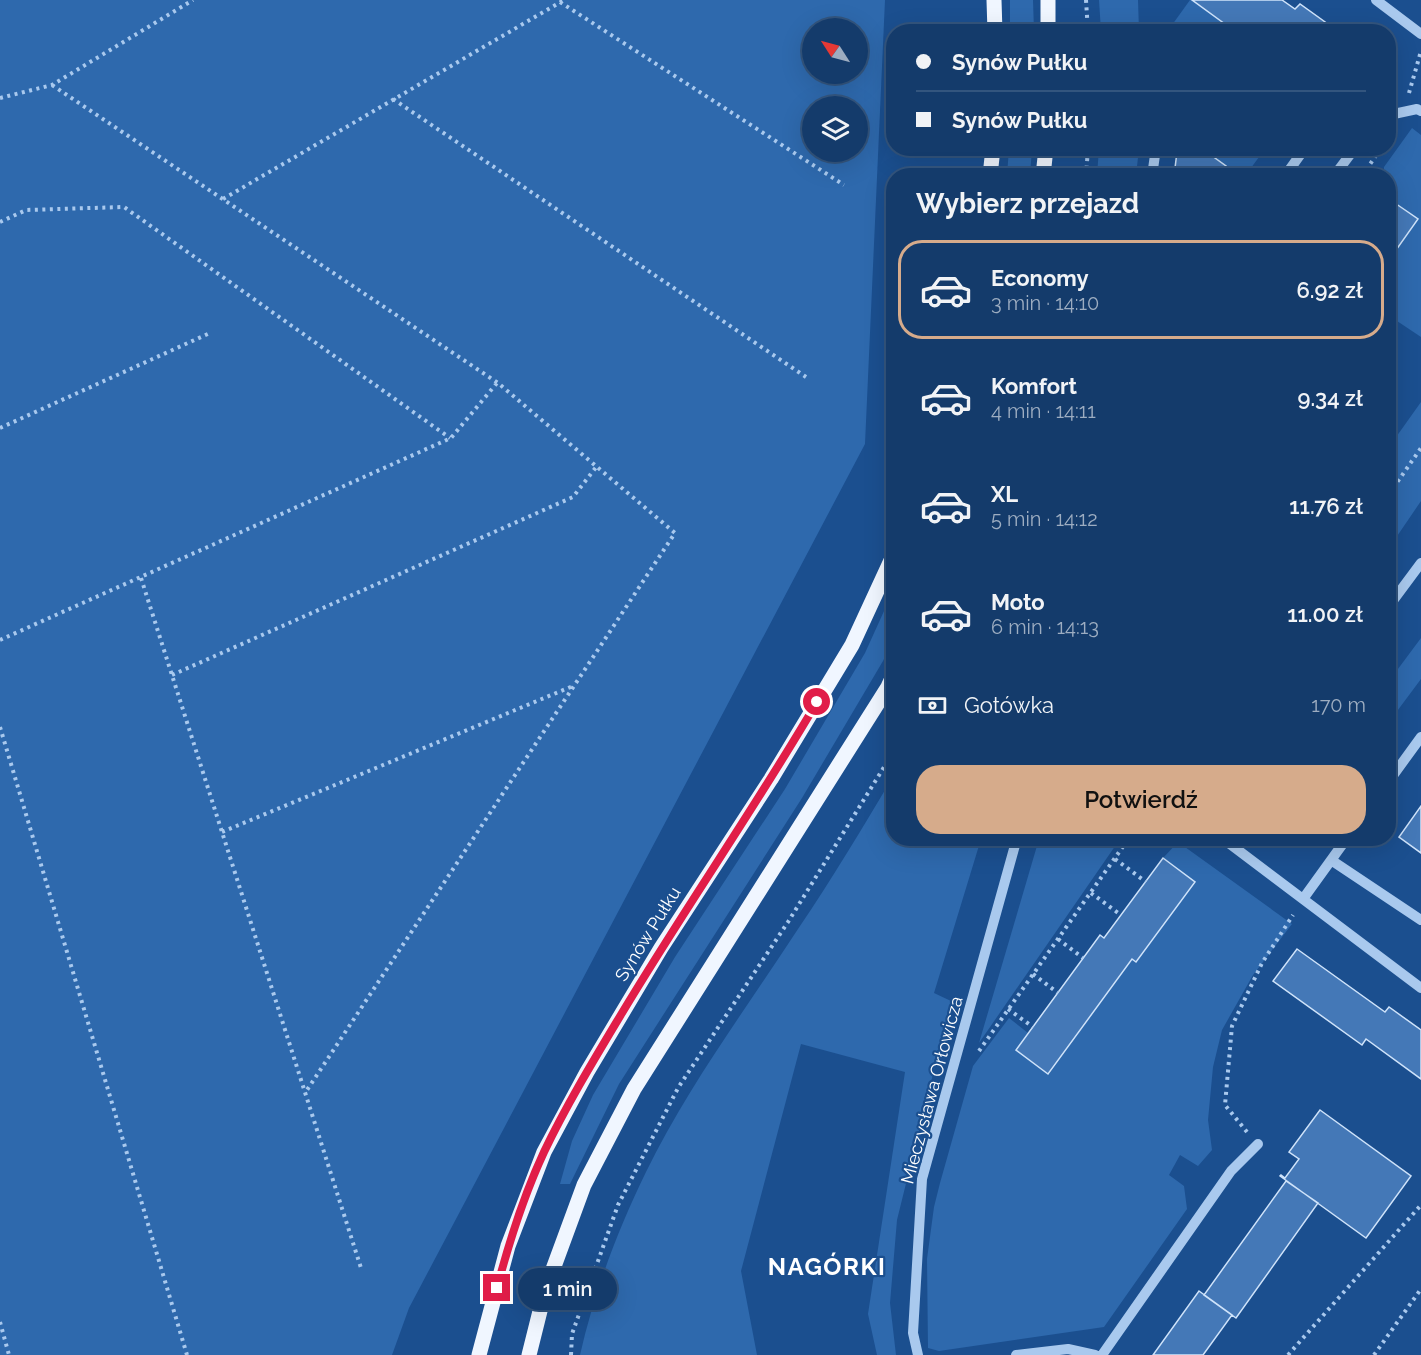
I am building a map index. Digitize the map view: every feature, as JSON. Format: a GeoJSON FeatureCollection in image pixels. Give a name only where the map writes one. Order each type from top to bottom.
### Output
{"type":"FeatureCollection","features":[{"type":"Feature","properties":{"kind":"main road"},"geometry":{"type":"LineString","coordinates":[[994,0],[995,24]]}},
{"type":"Feature","properties":{"kind":"main road"},"geometry":{"type":"LineString","coordinates":[[1048,0],[1048,24]]}},
{"type":"Feature","properties":{"kind":"main road","name":"Synów Pułku"},"geometry":{"type":"LineString","coordinates":[[480,1355],[508,1246],[544,1152],[586,1072],[661,948],[771,779],[852,645],[886,571]]}},
{"type":"Feature","properties":{"kind":"main road"},"geometry":{"type":"LineString","coordinates":[[529,1355],[545,1291],[584,1185],[634,1089],[886,689]]}},
{"type":"Feature","properties":{"kind":"street"},"geometry":{"type":"LineString","coordinates":[[1376,0],[1421,34]]}},
{"type":"Feature","properties":{"kind":"street"},"geometry":{"type":"LineString","coordinates":[[1396,111],[1419,110]]}},
{"type":"Feature","properties":{"kind":"street"},"geometry":{"type":"LineString","coordinates":[[1396,597],[1421,563]]}},
{"type":"Feature","properties":{"kind":"street"},"geometry":{"type":"LineString","coordinates":[[1396,771],[1421,737]]}},
{"type":"Feature","properties":{"kind":"street","name":"Mieczysława Orłowicza"},"geometry":{"type":"LineString","coordinates":[[918,1355],[913,1333],[922,1179],[1015,846]]}},
{"type":"Feature","properties":{"kind":"street"},"geometry":{"type":"LineString","coordinates":[[1233,846],[1421,988]]}},
{"type":"Feature","properties":{"kind":"street"},"geometry":{"type":"LineString","coordinates":[[1303,899],[1341,846]]}},
{"type":"Feature","properties":{"kind":"street"},"geometry":{"type":"LineString","coordinates":[[1331,860],[1421,920]]}},
{"type":"Feature","properties":{"kind":"street"},"geometry":{"type":"LineString","coordinates":[[1102,1355],[1231,1172],[1258,1144]]}},
{"type":"Feature","properties":{"kind":"street"},"geometry":{"type":"LineString","coordinates":[[1016,1355],[1068,1349],[1095,1355]]}},
{"type":"Feature","properties":{"kind":"path"},"geometry":{"type":"LineString","coordinates":[[0,98],[52,85],[194,0]]}},
{"type":"Feature","properties":{"kind":"path"},"geometry":{"type":"LineString","coordinates":[[1086,0],[1088,24]]}},
{"type":"Feature","properties":{"kind":"path"},"geometry":{"type":"LineString","coordinates":[[223,199],[562,1],[844,185]]}},
{"type":"Feature","properties":{"kind":"path"},"geometry":{"type":"LineString","coordinates":[[1419,110],[1408,96],[1421,51]]}},
{"type":"Feature","properties":{"kind":"path"},"geometry":{"type":"LineString","coordinates":[[52,85],[498,383],[675,533],[305,1093]]}},
{"type":"Feature","properties":{"kind":"path"},"geometry":{"type":"LineString","coordinates":[[393,99],[806,377]]}},
{"type":"Feature","properties":{"kind":"path"},"geometry":{"type":"LineString","coordinates":[[0,222],[26,210],[123,207],[451,438]]}},
{"type":"Feature","properties":{"kind":"path"},"geometry":{"type":"LineString","coordinates":[[0,428],[210,333]]}},
{"type":"Feature","properties":{"kind":"path"},"geometry":{"type":"LineString","coordinates":[[0,640],[451,438],[498,383]]}},
{"type":"Feature","properties":{"kind":"path"},"geometry":{"type":"LineString","coordinates":[[1396,484],[1421,448]]}},
{"type":"Feature","properties":{"kind":"path"},"geometry":{"type":"LineString","coordinates":[[172,675],[573,497],[597,466]]}},
{"type":"Feature","properties":{"kind":"path"},"geometry":{"type":"LineString","coordinates":[[141,578],[361,1268]]}},
{"type":"Feature","properties":{"kind":"path"},"geometry":{"type":"LineString","coordinates":[[222,832],[575,686]]}},
{"type":"Feature","properties":{"kind":"path"},"geometry":{"type":"LineString","coordinates":[[0,727],[187,1355]]}},
{"type":"Feature","properties":{"kind":"path"},"geometry":{"type":"LineString","coordinates":[[572,1355],[572,1334],[618,1205],[678,1088],[788,922],[886,765]]}},
{"type":"Feature","properties":{"kind":"path"},"geometry":{"type":"LineString","coordinates":[[976,1054],[1124,846]]}},
{"type":"Feature","properties":{"kind":"path"},"geometry":{"type":"LineString","coordinates":[[1115,859],[1146,882]]}},
{"type":"Feature","properties":{"kind":"path"},"geometry":{"type":"LineString","coordinates":[[1091,893],[1121,915]]}},
{"type":"Feature","properties":{"kind":"path"},"geometry":{"type":"LineString","coordinates":[[1258,1144],[1225,1105],[1232,1026],[1262,963],[1303,899]]}},
{"type":"Feature","properties":{"kind":"path"},"geometry":{"type":"LineString","coordinates":[[1058,939],[1083,958]]}},
{"type":"Feature","properties":{"kind":"path"},"geometry":{"type":"LineString","coordinates":[[1033,974],[1058,993]]}},
{"type":"Feature","properties":{"kind":"path"},"geometry":{"type":"LineString","coordinates":[[1008,1009],[1032,1027]]}},
{"type":"Feature","properties":{"kind":"path"},"geometry":{"type":"LineString","coordinates":[[1288,1355],[1421,1205]]}},
{"type":"Feature","properties":{"kind":"path"},"geometry":{"type":"LineString","coordinates":[[1374,1355],[1421,1289]]}},
{"type":"Feature","properties":{"kind":"path"},"geometry":{"type":"LineString","coordinates":[[0,1322],[9,1355]]}},
{"type":"Feature","properties":{"kind":"shaded area"},"geometry":{"type":"Polygon","coordinates":[[[0,0],[885,0],[865,444],[409,1308],[392,1355],[0,1355],[0,0]]]}},
{"type":"Feature","properties":{"kind":"shaded area"},"geometry":{"type":"Polygon","coordinates":[[[1010,0],[1033,0],[1034,24],[1010,24],[1010,0]]]}},
{"type":"Feature","properties":{"kind":"shaded area"},"geometry":{"type":"Polygon","coordinates":[[[1099,0],[1138,0],[1139,24],[1101,24],[1099,0]]]}},
{"type":"Feature","properties":{"kind":"shaded area"},"geometry":{"type":"Polygon","coordinates":[[[1192,0],[1226,24],[1173,24],[1192,0]]]}},
{"type":"Feature","properties":{"kind":"shaded area"},"geometry":{"type":"Polygon","coordinates":[[[1412,128],[1421,135],[1421,337],[1396,320],[1396,250],[1418,219],[1396,204],[1396,168],[1384,168],[1392,156],[1396,156],[1396,150],[1412,128]]]}},
{"type":"Feature","properties":{"kind":"shaded area"},"geometry":{"type":"Polygon","coordinates":[[[1008,156],[1031,156],[1031,168],[1008,168],[1008,156]]]}},
{"type":"Feature","properties":{"kind":"shaded area"},"geometry":{"type":"Polygon","coordinates":[[[1098,156],[1138,156],[1137,168],[1098,168],[1098,156]]]}},
{"type":"Feature","properties":{"kind":"shaded area"},"geometry":{"type":"Polygon","coordinates":[[[1211,156],[1260,156],[1251,168],[1229,168],[1211,156]]]}},
{"type":"Feature","properties":{"kind":"shaded area"},"geometry":{"type":"Polygon","coordinates":[[[1421,402],[1421,501],[1396,538],[1396,437],[1421,402]]]}},
{"type":"Feature","properties":{"kind":"shaded area"},"geometry":{"type":"Polygon","coordinates":[[[886,607],[886,655],[883,661],[802,798],[619,1084],[570,1184],[560,1184],[572,1141],[593,1095],[675,957],[785,789],[865,653],[886,607]]]}},
{"type":"Feature","properties":{"kind":"shaded area"},"geometry":{"type":"Polygon","coordinates":[[[1421,638],[1421,679],[1396,713],[1396,672],[1421,638]]]}},
{"type":"Feature","properties":{"kind":"shaded area"},"geometry":{"type":"Polygon","coordinates":[[[886,788],[886,846],[979,846],[934,993],[951,1001],[897,1220],[890,1303],[896,1355],[877,1355],[868,1314],[905,1072],[801,1044],[741,1271],[757,1355],[580,1355],[592,1308],[617,1239],[662,1140],[718,1048],[886,788]]]}},
{"type":"Feature","properties":{"kind":"shaded area"},"geometry":{"type":"Polygon","coordinates":[[[1037,846],[1115,846],[979,1043],[1037,846]]]}},
{"type":"Feature","properties":{"kind":"shaded area"},"geometry":{"type":"Polygon","coordinates":[[[1174,846],[1184,846],[1292,924],[1253,975],[1222,1030],[1213,1067],[1208,1120],[1212,1150],[1198,1166],[1180,1155],[1169,1175],[1184,1186],[1187,1209],[1104,1327],[939,1351],[928,1348],[927,1259],[934,1207],[973,1066],[1009,1018],[1028,1033],[1016,1050],[1049,1074],[1132,959],[1194,882],[1163,858],[1174,846]]]}},
{"type":"Feature","properties":{"kind":"building"},"geometry":{"type":"Polygon","coordinates":[[[1192,0],[1282,0],[1295,9],[1300,4],[1328,24],[1225,24],[1192,0]]]}},
{"type":"Feature","properties":{"kind":"building"},"geometry":{"type":"Polygon","coordinates":[[[1176,156],[1212,156],[1226,166],[1225,168],[1175,168],[1176,156]]]}},
{"type":"Feature","properties":{"kind":"building"},"geometry":{"type":"Polygon","coordinates":[[[1396,204],[1418,219],[1396,250],[1396,204]]]}},
{"type":"Feature","properties":{"kind":"building"},"geometry":{"type":"Polygon","coordinates":[[[1421,806],[1421,853],[1399,837],[1421,806]]]}},
{"type":"Feature","properties":{"kind":"building"},"geometry":{"type":"Polygon","coordinates":[[[1163,858],[1195,882],[1136,962],[1132,959],[1048,1074],[1016,1050],[1100,935],[1104,938],[1163,858]]]}},
{"type":"Feature","properties":{"kind":"building"},"geometry":{"type":"Polygon","coordinates":[[[1297,949],[1385,1012],[1389,1007],[1421,1030],[1421,1079],[1366,1039],[1362,1045],[1273,981],[1297,949]]]}},
{"type":"Feature","properties":{"kind":"building"},"geometry":{"type":"Polygon","coordinates":[[[1320,1110],[1411,1176],[1366,1238],[1280,1176],[1285,1178],[1299,1159],[1289,1152],[1320,1110]]]}},
{"type":"Feature","properties":{"kind":"building"},"geometry":{"type":"Polygon","coordinates":[[[1286,1181],[1318,1203],[1236,1318],[1204,1295],[1286,1181]]]}},
{"type":"Feature","properties":{"kind":"building"},"geometry":{"type":"Polygon","coordinates":[[[1199,1291],[1232,1315],[1203,1355],[1153,1355],[1199,1291]]]}},
{"type":"Feature","properties":{"kind":"district","name":"NAGÓRKI"},"geometry":{"type":"Point","coordinates":[827,1267]}},
{"type":"Feature","properties":{"kind":"route"},"geometry":{"type":"LineString","coordinates":[[497,1288],[508,1246],[544,1152],[586,1072],[661,948],[771,779],[817,702]]}}]}
